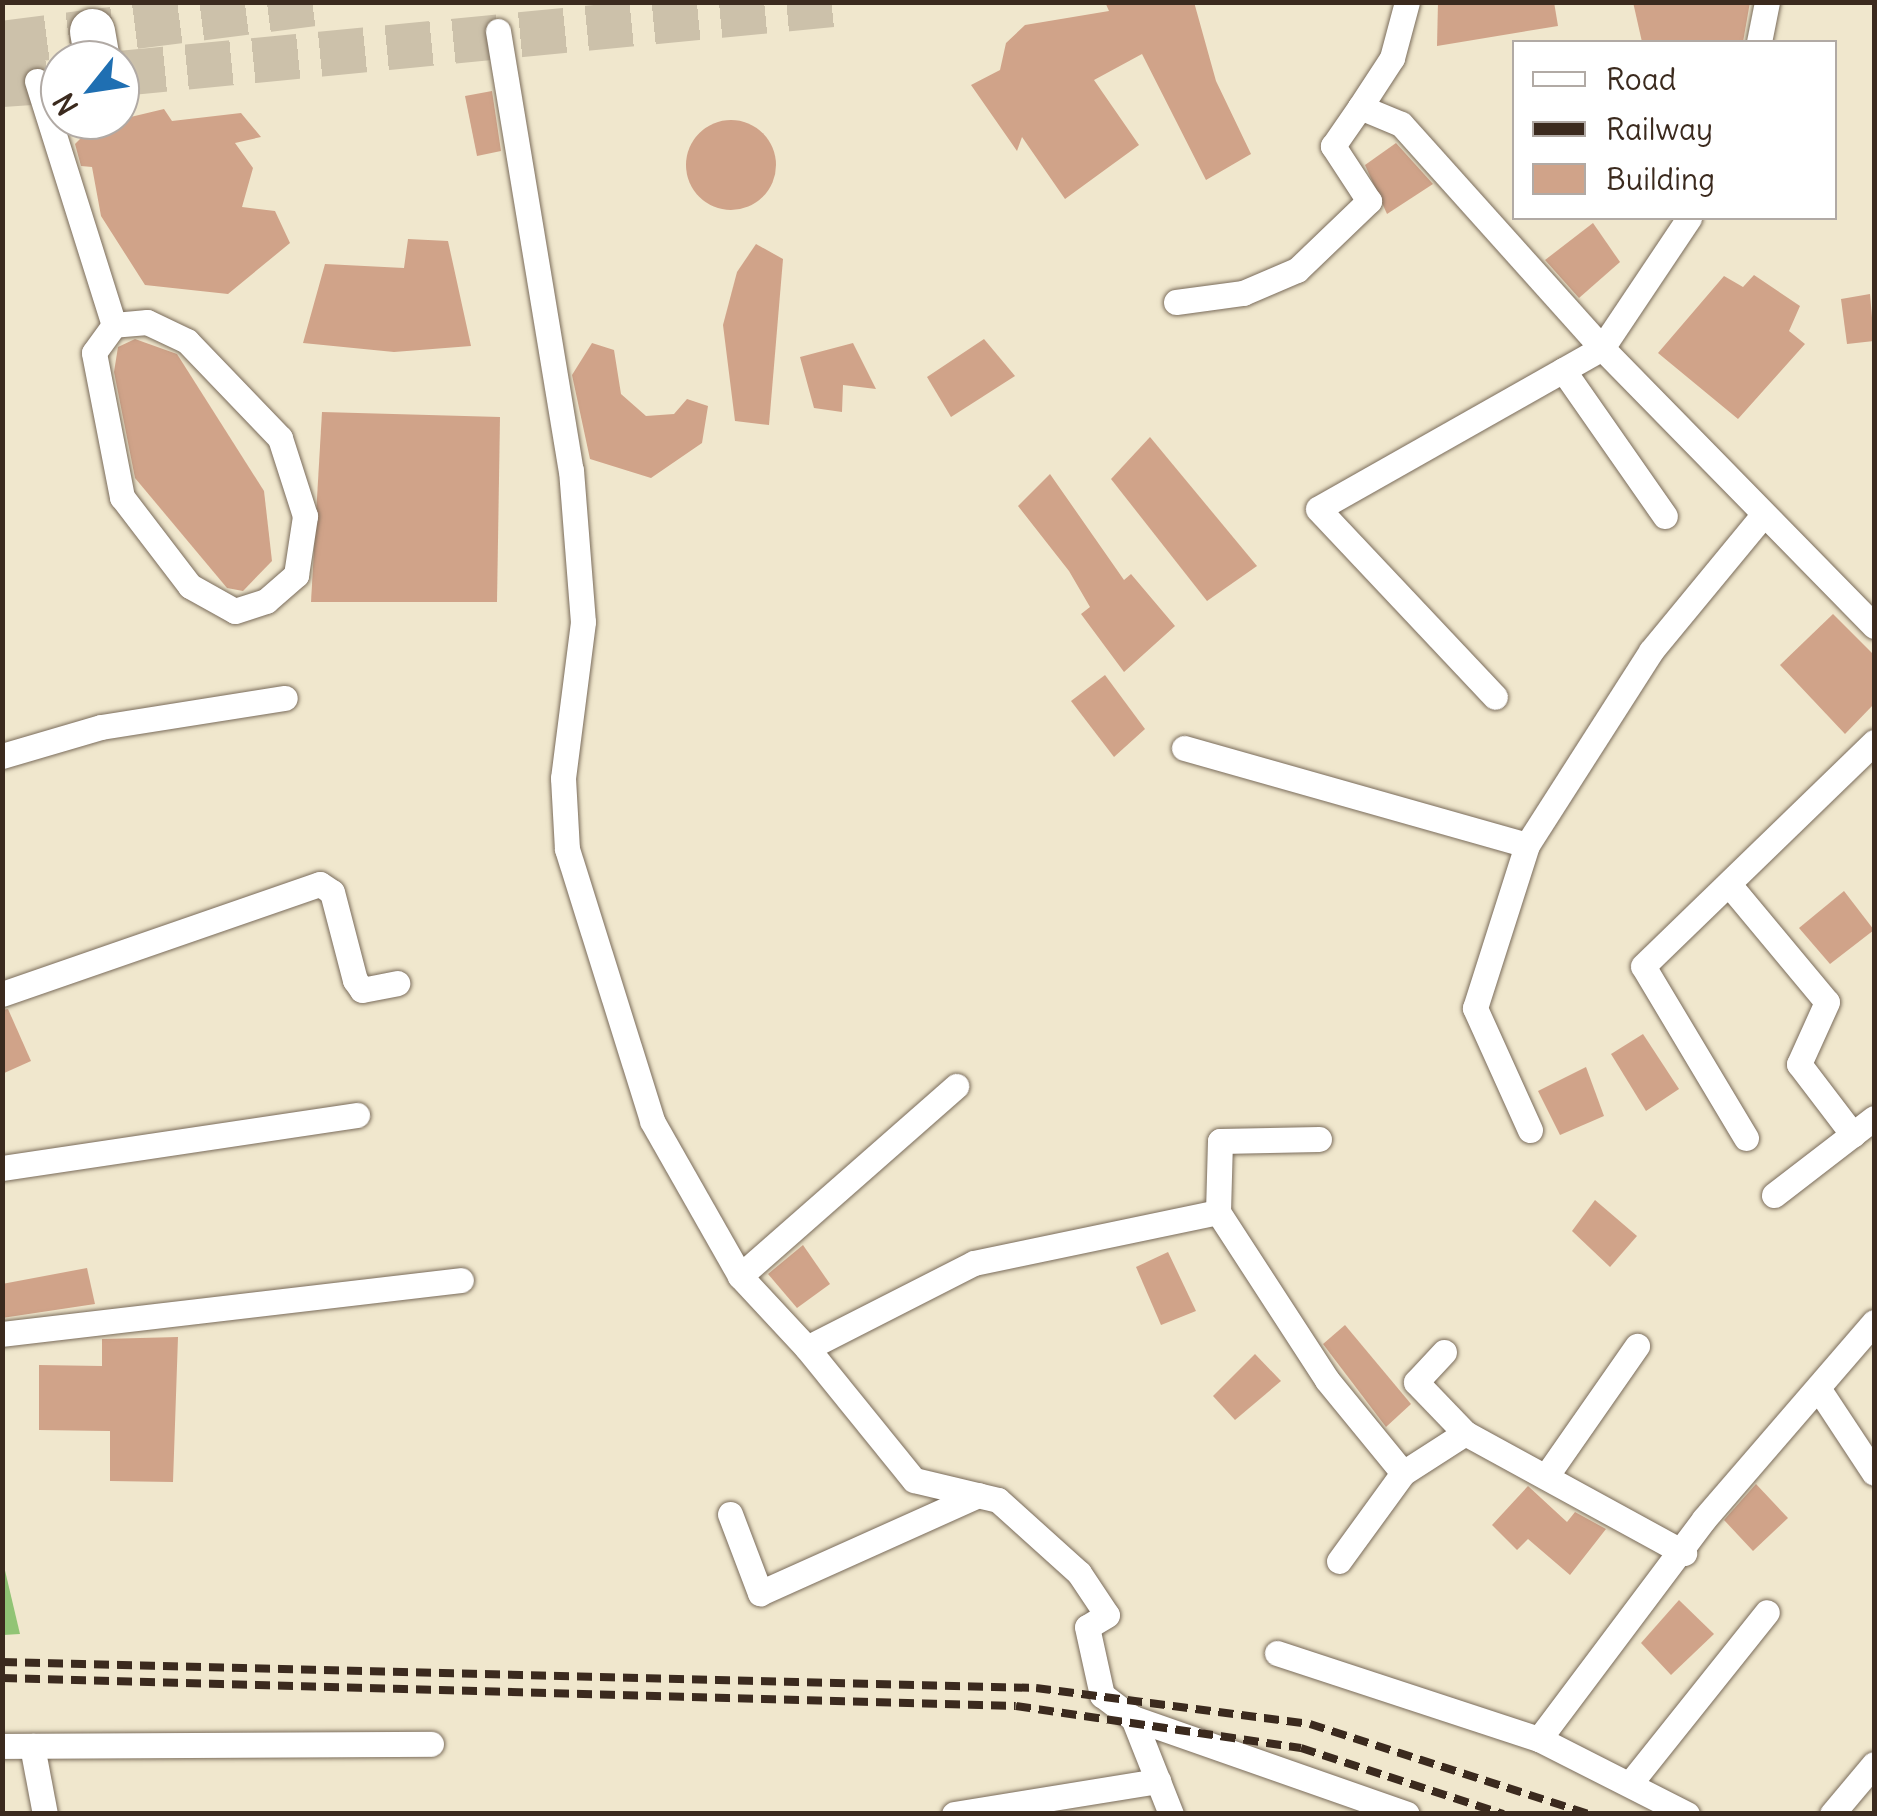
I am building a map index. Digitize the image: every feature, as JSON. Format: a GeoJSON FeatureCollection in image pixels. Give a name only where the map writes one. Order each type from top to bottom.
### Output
{"type":"FeatureCollection","features":[{"type":"Feature","properties":{"kind":"street"},"geometry":{"type":"LineString","coordinates":[[1176,302],[1243,293],[1297,270],[1369,202],[1333,146],[1392,58],[1407,2]]}},
{"type":"Feature","properties":{"kind":"street"},"geometry":{"type":"LineString","coordinates":[[1759,40],[1767,2]]}},
{"type":"Feature","properties":{"kind":"street"},"geometry":{"type":"LineString","coordinates":[[498,31],[571,470],[583,622],[563,778],[568,849],[652,1121],[740,1276],[807,1348],[914,1480],[937,1491],[982,1493],[1079,1574],[1107,1615],[1088,1627],[1088,1659],[1102,1696],[1133,1718],[1407,1814]]}},
{"type":"Feature","properties":{"kind":"street"},"geometry":{"type":"LineString","coordinates":[[37,81],[114,325]]}},
{"type":"Feature","properties":{"kind":"street"},"geometry":{"type":"LineString","coordinates":[[1360,106],[1401,124],[1602,348],[1874,626]]}},
{"type":"Feature","properties":{"kind":"street"},"geometry":{"type":"LineString","coordinates":[[1495,697],[1318,509],[1602,348],[1689,220]]}},
{"type":"Feature","properties":{"kind":"street"},"geometry":{"type":"LineString","coordinates":[[147,322],[186,340],[280,438],[305,516],[296,575],[266,602],[235,611],[190,586],[122,497],[94,353],[114,325],[147,322]]}},
{"type":"Feature","properties":{"kind":"street"},"geometry":{"type":"LineString","coordinates":[[1563,370],[1665,516]]}},
{"type":"Feature","properties":{"kind":"street"},"geometry":{"type":"LineString","coordinates":[[1530,1130],[1475,1008],[1527,845],[1651,652],[1763,515]]}},
{"type":"Feature","properties":{"kind":"street"},"geometry":{"type":"LineString","coordinates":[[2,756],[101,726],[285,698]]}},
{"type":"Feature","properties":{"kind":"street"},"geometry":{"type":"LineString","coordinates":[[1746,1138],[1643,966],[1732,888],[1874,742]]}},
{"type":"Feature","properties":{"kind":"street"},"geometry":{"type":"LineString","coordinates":[[1184,748],[1527,845]]}},
{"type":"Feature","properties":{"kind":"street"},"geometry":{"type":"LineString","coordinates":[[2,994],[320,884],[332,892],[355,980],[362,990],[397,983]]}},
{"type":"Feature","properties":{"kind":"street"},"geometry":{"type":"LineString","coordinates":[[1732,888],[1827,1002],[1799,1064],[1853,1135]]}},
{"type":"Feature","properties":{"kind":"street"},"geometry":{"type":"LineString","coordinates":[[740,1276],[956,1086]]}},
{"type":"Feature","properties":{"kind":"street"},"geometry":{"type":"LineString","coordinates":[[2,1168],[356,1115]]}},
{"type":"Feature","properties":{"kind":"street"},"geometry":{"type":"LineString","coordinates":[[1774,1195],[1874,1118]]}},
{"type":"Feature","properties":{"kind":"street"},"geometry":{"type":"LineString","coordinates":[[1319,1138],[1220,1142],[1218,1212],[1326,1380],[1403,1473]]}},
{"type":"Feature","properties":{"kind":"street"},"geometry":{"type":"LineString","coordinates":[[807,1348],[974,1262],[1218,1212]]}},
{"type":"Feature","properties":{"kind":"street"},"geometry":{"type":"LineString","coordinates":[[2,1334],[461,1280]]}},
{"type":"Feature","properties":{"kind":"street"},"geometry":{"type":"LineString","coordinates":[[1539,1739],[1684,1552],[1874,1322]]}},
{"type":"Feature","properties":{"kind":"street"},"geometry":{"type":"LineString","coordinates":[[1549,1472],[1637,1346]]}},
{"type":"Feature","properties":{"kind":"street"},"geometry":{"type":"LineString","coordinates":[[1444,1352],[1416,1382],[1464,1433],[1549,1472],[1684,1552]]}},
{"type":"Feature","properties":{"kind":"street"},"geometry":{"type":"LineString","coordinates":[[1820,1391],[1874,1473]]}},
{"type":"Feature","properties":{"kind":"street"},"geometry":{"type":"LineString","coordinates":[[1339,1560],[1403,1473],[1464,1433]]}},
{"type":"Feature","properties":{"kind":"street"},"geometry":{"type":"LineString","coordinates":[[730,1514],[760,1593],[982,1493]]}},
{"type":"Feature","properties":{"kind":"street"},"geometry":{"type":"LineString","coordinates":[[1632,1782],[1767,1612]]}},
{"type":"Feature","properties":{"kind":"street"},"geometry":{"type":"LineString","coordinates":[[1277,1653],[1539,1739],[1632,1782],[1687,1814]]}},
{"type":"Feature","properties":{"kind":"street"},"geometry":{"type":"LineString","coordinates":[[1133,1718],[1171,1814]]}},
{"type":"Feature","properties":{"kind":"street"},"geometry":{"type":"LineString","coordinates":[[2,1746],[431,1744]]}},
{"type":"Feature","properties":{"kind":"street"},"geometry":{"type":"LineString","coordinates":[[32,1746],[45,1814]]}},
{"type":"Feature","properties":{"kind":"street"},"geometry":{"type":"LineString","coordinates":[[1832,1814],[1872,1772]]}},
{"type":"Feature","properties":{"kind":"street"},"geometry":{"type":"LineString","coordinates":[[954,1814],[1158,1781]]}},
{"type":"Feature","properties":{"kind":"green space"},"geometry":{"type":"Polygon","coordinates":[[[3,1562],[20,1634],[3,1635],[3,1562]]]}},
{"type":"Feature","properties":{"kind":"building"},"geometry":{"type":"Polygon","coordinates":[[[1105,2],[1194,2],[1216,81],[1251,154],[1206,180],[1142,54],[1094,80],[1139,145],[1065,199],[1022,137],[1017,151],[971,85],[1000,70],[1006,43],[1025,25],[1109,11],[1105,2]]]}},
{"type":"Feature","properties":{"kind":"building"},"geometry":{"type":"Polygon","coordinates":[[[1438,2],[1554,2],[1558,26],[1437,46],[1438,2]]]}},
{"type":"Feature","properties":{"kind":"building"},"geometry":{"type":"Polygon","coordinates":[[[1633,2],[1750,2],[1743,40],[1642,40],[1633,2]]]}},
{"type":"Feature","properties":{"kind":"building"},"geometry":{"type":"Polygon","coordinates":[[[492,91],[501,151],[477,156],[465,96],[492,91]]]}},
{"type":"Feature","properties":{"kind":"building"},"geometry":{"type":"Polygon","coordinates":[[[164,109],[172,121],[241,113],[261,137],[235,143],[253,168],[242,207],[275,211],[290,243],[228,294],[145,285],[101,216],[92,167],[81,166],[75,144],[79,140],[140,140],[140,115],[164,109]]]}},
{"type":"Feature","properties":{"kind":"building"},"geometry":{"type":"Polygon","coordinates":[[[722,120],[740,120],[756,127],[769,140],[776,165],[769,190],[756,203],[740,210],[722,210],[706,203],[693,190],[686,174],[686,156],[693,140],[706,127],[722,120]]]}},
{"type":"Feature","properties":{"kind":"building"},"geometry":{"type":"Polygon","coordinates":[[[1396,143],[1433,184],[1387,214],[1365,165],[1396,143]]]}},
{"type":"Feature","properties":{"kind":"building"},"geometry":{"type":"Polygon","coordinates":[[[1593,223],[1620,262],[1579,298],[1545,260],[1593,223]]]}},
{"type":"Feature","properties":{"kind":"building"},"geometry":{"type":"Polygon","coordinates":[[[408,239],[448,241],[471,346],[394,352],[303,343],[325,264],[404,268],[408,239]]]}},
{"type":"Feature","properties":{"kind":"building"},"geometry":{"type":"Polygon","coordinates":[[[756,244],[783,259],[769,425],[735,421],[723,325],[737,272],[756,244]]]}},
{"type":"Feature","properties":{"kind":"building"},"geometry":{"type":"Polygon","coordinates":[[[1754,275],[1800,306],[1789,331],[1805,344],[1738,419],[1658,353],[1724,276],[1743,287],[1754,275]]]}},
{"type":"Feature","properties":{"kind":"building"},"geometry":{"type":"Polygon","coordinates":[[[1870,294],[1874,341],[1847,344],[1841,299],[1870,294]]]}},
{"type":"Feature","properties":{"kind":"building"},"geometry":{"type":"Polygon","coordinates":[[[135,339],[177,354],[264,491],[272,561],[243,591],[227,588],[135,478],[114,372],[118,347],[135,339]]]}},
{"type":"Feature","properties":{"kind":"building"},"geometry":{"type":"Polygon","coordinates":[[[984,339],[1015,376],[951,417],[927,377],[984,339]]]}},
{"type":"Feature","properties":{"kind":"building"},"geometry":{"type":"Polygon","coordinates":[[[592,343],[614,350],[621,394],[646,416],[674,414],[687,399],[708,406],[702,443],[651,478],[590,459],[572,375],[592,343]]]}},
{"type":"Feature","properties":{"kind":"building"},"geometry":{"type":"Polygon","coordinates":[[[853,343],[876,389],[843,385],[842,412],[814,408],[800,357],[853,343]]]}},
{"type":"Feature","properties":{"kind":"building"},"geometry":{"type":"Polygon","coordinates":[[[322,412],[500,417],[497,602],[311,602],[322,412]]]}},
{"type":"Feature","properties":{"kind":"building"},"geometry":{"type":"Polygon","coordinates":[[[1150,437],[1257,566],[1207,601],[1111,479],[1150,437]]]}},
{"type":"Feature","properties":{"kind":"building"},"geometry":{"type":"Polygon","coordinates":[[[1050,474],[1124,580],[1131,574],[1175,626],[1124,672],[1081,614],[1090,607],[1069,571],[1018,506],[1050,474]]]}},
{"type":"Feature","properties":{"kind":"building"},"geometry":{"type":"Polygon","coordinates":[[[1833,614],[1874,655],[1874,704],[1845,734],[1780,665],[1833,614]]]}},
{"type":"Feature","properties":{"kind":"building"},"geometry":{"type":"Polygon","coordinates":[[[1105,675],[1145,729],[1114,757],[1071,701],[1105,675]]]}},
{"type":"Feature","properties":{"kind":"building"},"geometry":{"type":"Polygon","coordinates":[[[1844,891],[1874,930],[1830,964],[1799,928],[1844,891]]]}},
{"type":"Feature","properties":{"kind":"building"},"geometry":{"type":"Polygon","coordinates":[[[8,1009],[31,1061],[2,1074],[2,1010],[8,1009]]]}},
{"type":"Feature","properties":{"kind":"building"},"geometry":{"type":"Polygon","coordinates":[[[1643,1034],[1679,1089],[1646,1111],[1611,1054],[1643,1034]]]}},
{"type":"Feature","properties":{"kind":"building"},"geometry":{"type":"Polygon","coordinates":[[[1586,1067],[1604,1116],[1560,1135],[1538,1091],[1586,1067]]]}},
{"type":"Feature","properties":{"kind":"building"},"geometry":{"type":"Polygon","coordinates":[[[1595,1200],[1637,1236],[1610,1267],[1572,1231],[1595,1200]]]}},
{"type":"Feature","properties":{"kind":"building"},"geometry":{"type":"Polygon","coordinates":[[[803,1245],[830,1284],[797,1308],[768,1274],[803,1245]]]}},
{"type":"Feature","properties":{"kind":"building"},"geometry":{"type":"Polygon","coordinates":[[[1168,1252],[1196,1311],[1161,1325],[1136,1267],[1168,1252]]]}},
{"type":"Feature","properties":{"kind":"building"},"geometry":{"type":"Polygon","coordinates":[[[87,1268],[95,1304],[2,1318],[2,1284],[87,1268]]]}},
{"type":"Feature","properties":{"kind":"building"},"geometry":{"type":"Polygon","coordinates":[[[1345,1325],[1411,1404],[1386,1427],[1323,1344],[1345,1325]]]}},
{"type":"Feature","properties":{"kind":"building"},"geometry":{"type":"Polygon","coordinates":[[[178,1337],[173,1482],[110,1481],[110,1431],[39,1430],[39,1365],[102,1366],[102,1339],[178,1337]]]}},
{"type":"Feature","properties":{"kind":"building"},"geometry":{"type":"Polygon","coordinates":[[[1255,1354],[1281,1381],[1235,1420],[1213,1396],[1255,1354]]]}},
{"type":"Feature","properties":{"kind":"building"},"geometry":{"type":"Polygon","coordinates":[[[1756,1484],[1788,1518],[1753,1551],[1724,1520],[1756,1484]]]}},
{"type":"Feature","properties":{"kind":"building"},"geometry":{"type":"Polygon","coordinates":[[[1528,1486],[1567,1522],[1575,1512],[1606,1529],[1570,1575],[1528,1539],[1517,1550],[1492,1525],[1528,1486]]]}},
{"type":"Feature","properties":{"kind":"building"},"geometry":{"type":"Polygon","coordinates":[[[1679,1600],[1714,1634],[1671,1675],[1641,1643],[1679,1600]]]}},
{"type":"Feature","properties":{"kind":"tunnel"},"geometry":{"type":"LineString","coordinates":[[2,43],[321,2]]}},
{"type":"Feature","properties":{"kind":"tunnel"},"geometry":{"type":"LineString","coordinates":[[140,71],[853,2]]}},
{"type":"Feature","properties":{"kind":"tunnel"},"geometry":{"type":"LineString","coordinates":[[2,84],[40,81]]}},
{"type":"Feature","properties":{"kind":"railway"},"geometry":{"type":"LineString","coordinates":[[2,1662],[1036,1688],[1310,1724],[1588,1814]]}},
{"type":"Feature","properties":{"kind":"railway"},"geometry":{"type":"LineString","coordinates":[[2,1678],[1016,1706],[1301,1748],[1503,1814]]}}]}
